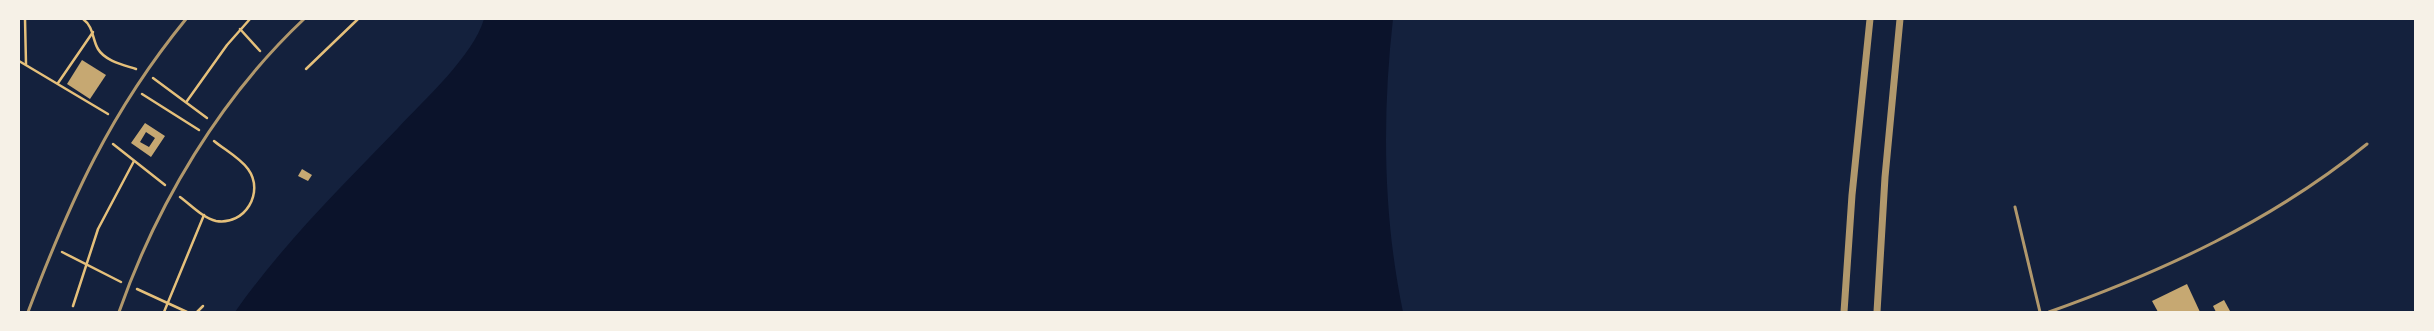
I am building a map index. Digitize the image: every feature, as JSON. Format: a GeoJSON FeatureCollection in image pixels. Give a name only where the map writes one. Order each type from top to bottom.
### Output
{"type":"FeatureCollection","features":[{"type":"Feature","properties":{"kind":"street"},"geometry":{"type":"LineString","coordinates":[[1844,312],[1852,195],[1870,19]]}},
{"type":"Feature","properties":{"kind":"street"},"geometry":{"type":"LineString","coordinates":[[1876,312],[1885,177],[1900,19]]}},
{"type":"Feature","properties":{"kind":"lane"},"geometry":{"type":"LineString","coordinates":[[28,312],[72,203],[115,119],[144,73],[186,19]]}},
{"type":"Feature","properties":{"kind":"lane"},"geometry":{"type":"LineString","coordinates":[[119,312],[142,252],[158,218],[215,124],[267,58],[304,19]]}},
{"type":"Feature","properties":{"kind":"lane"},"geometry":{"type":"LineString","coordinates":[[2049,312],[2152,273],[2236,232],[2294,198],[2367,144]]}},
{"type":"Feature","properties":{"kind":"lane"},"geometry":{"type":"LineString","coordinates":[[2015,207],[2040,312]]}},
{"type":"Feature","properties":{"kind":"path"},"geometry":{"type":"LineString","coordinates":[[26,19],[26,64]]}},
{"type":"Feature","properties":{"kind":"path"},"geometry":{"type":"LineString","coordinates":[[187,101],[240,29],[250,19]]}},
{"type":"Feature","properties":{"kind":"path"},"geometry":{"type":"LineString","coordinates":[[306,69],[358,19]]}},
{"type":"Feature","properties":{"kind":"path"},"geometry":{"type":"LineString","coordinates":[[240,29],[267,58]]}},
{"type":"Feature","properties":{"kind":"path"},"geometry":{"type":"LineString","coordinates":[[58,83],[93,32]]}},
{"type":"Feature","properties":{"kind":"path"},"geometry":{"type":"LineString","coordinates":[[19,61],[58,83],[115,119]]}},
{"type":"Feature","properties":{"kind":"path"},"geometry":{"type":"LineString","coordinates":[[73,306],[98,230],[134,161]]}},
{"type":"Feature","properties":{"kind":"path"},"geometry":{"type":"LineString","coordinates":[[164,312],[204,215]]}},
{"type":"Feature","properties":{"kind":"path"},"geometry":{"type":"LineString","coordinates":[[197,312],[203,306]]}},
{"type":"Feature","properties":{"kind":"water"},"geometry":{"type":"Polygon","coordinates":[[[484,19],[1393,19],[1387,92],[1386,166],[1391,239],[1403,312],[235,312],[272,263],[292,240],[355,172],[447,77],[470,48],[484,19]]]}},
{"type":"Feature","properties":{"kind":"building"},"geometry":{"type":"Polygon","coordinates":[[[82,60],[106,75],[90,99],[67,84],[82,60]]]}},
{"type":"Feature","properties":{"kind":"building"},"geometry":{"type":"Polygon","coordinates":[[[145,123],[165,136],[151,157],[131,143],[145,123]],[[146,132],[140,142],[149,147],[155,138],[146,132]]]}},
{"type":"Feature","properties":{"kind":"building"},"geometry":{"type":"Polygon","coordinates":[[[302,169],[312,175],[308,181],[298,176],[302,169]]]}},
{"type":"Feature","properties":{"kind":"building"},"geometry":{"type":"Polygon","coordinates":[[[2187,284],[2200,312],[2158,312],[2152,301],[2187,284]]]}},
{"type":"Feature","properties":{"kind":"building"},"geometry":{"type":"Polygon","coordinates":[[[2224,300],[2230,311],[2216,312],[2213,306],[2224,300]]]}}]}
